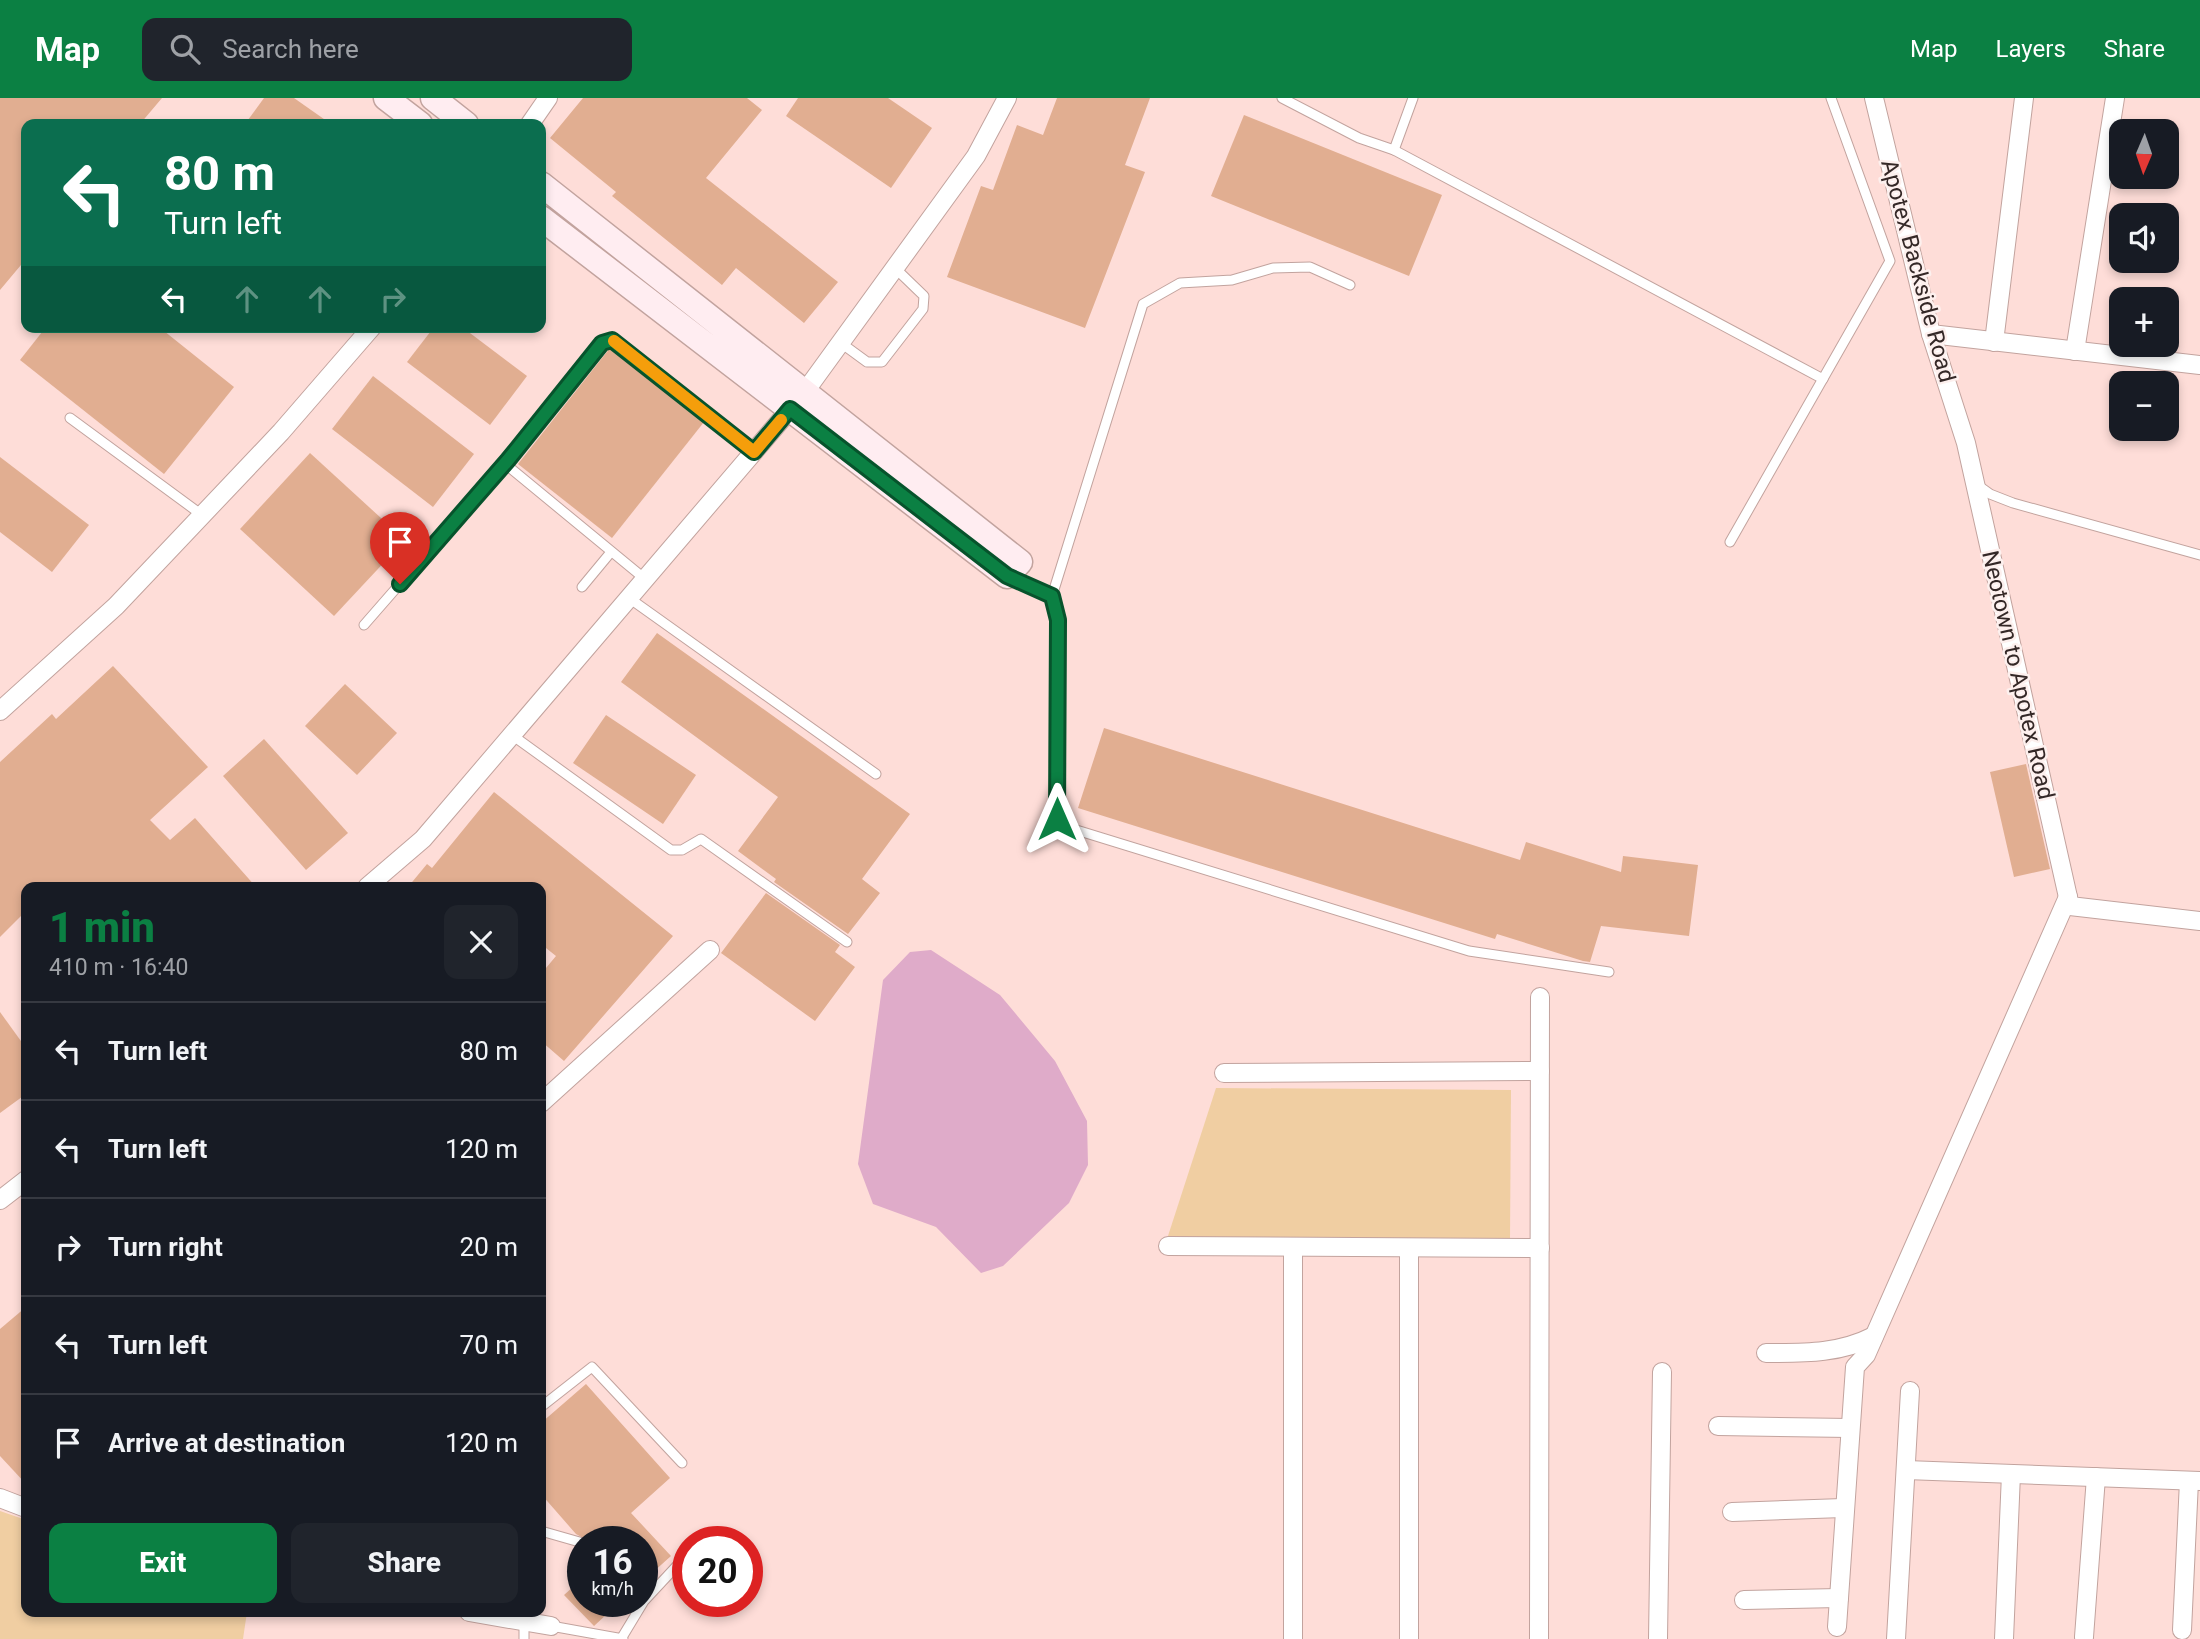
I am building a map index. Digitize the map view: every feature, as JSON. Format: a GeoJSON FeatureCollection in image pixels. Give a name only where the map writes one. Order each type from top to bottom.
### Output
{"type":"FeatureCollection","features":[{"type":"Feature","properties":{"kind":"street"},"geometry":{"type":"LineString","coordinates":[[386,98],[413,119]]}},
{"type":"Feature","properties":{"kind":"street"},"geometry":{"type":"LineString","coordinates":[[433,98],[460,119]]}},
{"type":"Feature","properties":{"kind":"street"},"geometry":{"type":"LineString","coordinates":[[533,119],[548,98]]}},
{"type":"Feature","properties":{"kind":"street"},"geometry":{"type":"LineString","coordinates":[[373,882],[423,839],[797,401],[976,156],[1007,98]]}},
{"type":"Feature","properties":{"kind":"street","name":"Apotex Backside Road"},"geometry":{"type":"LineString","coordinates":[[1874,98],[1931,334],[1966,443]]}},
{"type":"Feature","properties":{"kind":"street"},"geometry":{"type":"LineString","coordinates":[[1994,342],[2024,98]]}},
{"type":"Feature","properties":{"kind":"street"},"geometry":{"type":"LineString","coordinates":[[2075,351],[2115,98]]}},
{"type":"Feature","properties":{"kind":"street"},"geometry":{"type":"LineString","coordinates":[[546,188],[797,401]]}},
{"type":"Feature","properties":{"kind":"street"},"geometry":{"type":"LineString","coordinates":[[546,222],[797,401],[1013,569]]}},
{"type":"Feature","properties":{"kind":"street"},"geometry":{"type":"LineString","coordinates":[[0,711],[116,606],[281,432],[367,333]]}},
{"type":"Feature","properties":{"kind":"street"},"geometry":{"type":"LineString","coordinates":[[1931,334],[2200,365]]}},
{"type":"Feature","properties":{"kind":"street","name":"Neotown to Apotex Road"},"geometry":{"type":"LineString","coordinates":[[1966,443],[2069,901]]}},
{"type":"Feature","properties":{"kind":"street"},"geometry":{"type":"LineString","coordinates":[[1837,1627],[1843,1508],[1855,1367],[1866,1355],[2069,901],[2200,921]]}},
{"type":"Feature","properties":{"kind":"street"},"geometry":{"type":"LineString","coordinates":[[546,1098],[710,950]]}},
{"type":"Feature","properties":{"kind":"street"},"geometry":{"type":"LineString","coordinates":[[1539,1639],[1540,997]]}},
{"type":"Feature","properties":{"kind":"street"},"geometry":{"type":"LineString","coordinates":[[1224,1073],[1540,1071]]}},
{"type":"Feature","properties":{"kind":"street"},"geometry":{"type":"LineString","coordinates":[[0,1200],[21,1184]]}},
{"type":"Feature","properties":{"kind":"street"},"geometry":{"type":"LineString","coordinates":[[1168,1246],[1540,1248]]}},
{"type":"Feature","properties":{"kind":"street"},"geometry":{"type":"LineString","coordinates":[[1293,1247],[1293,1639]]}},
{"type":"Feature","properties":{"kind":"street"},"geometry":{"type":"LineString","coordinates":[[1409,1248],[1409,1639]]}},
{"type":"Feature","properties":{"kind":"street"},"geometry":{"type":"LineString","coordinates":[[1766,1353],[1814,1353],[1852,1347],[1874,1336]]}},
{"type":"Feature","properties":{"kind":"street"},"geometry":{"type":"LineString","coordinates":[[1658,1639],[1662,1372]]}},
{"type":"Feature","properties":{"kind":"street"},"geometry":{"type":"LineString","coordinates":[[1896,1639],[1910,1391]]}},
{"type":"Feature","properties":{"kind":"street"},"geometry":{"type":"LineString","coordinates":[[1718,1426],[1850,1428]]}},
{"type":"Feature","properties":{"kind":"street"},"geometry":{"type":"LineString","coordinates":[[1906,1470],[2194,1481],[2182,1630]]}},
{"type":"Feature","properties":{"kind":"street"},"geometry":{"type":"LineString","coordinates":[[2004,1639],[2011,1474]]}},
{"type":"Feature","properties":{"kind":"street"},"geometry":{"type":"LineString","coordinates":[[2084,1637],[2096,1477]]}},
{"type":"Feature","properties":{"kind":"street"},"geometry":{"type":"LineString","coordinates":[[0,1498],[21,1506]]}},
{"type":"Feature","properties":{"kind":"street"},"geometry":{"type":"LineString","coordinates":[[1732,1512],[1843,1508]]}},
{"type":"Feature","properties":{"kind":"street"},"geometry":{"type":"LineString","coordinates":[[1744,1600],[1839,1598]]}},
{"type":"Feature","properties":{"kind":"street"},"geometry":{"type":"LineString","coordinates":[[484,1617],[524,1630],[551,1626]]}},
{"type":"Feature","properties":{"kind":"lane"},"geometry":{"type":"LineString","coordinates":[[1282,98],[1359,138],[1394,150],[1823,379]]}},
{"type":"Feature","properties":{"kind":"lane"},"geometry":{"type":"LineString","coordinates":[[1394,150],[1413,98]]}},
{"type":"Feature","properties":{"kind":"lane"},"geometry":{"type":"LineString","coordinates":[[1730,542],[1890,261],[1831,98]]}},
{"type":"Feature","properties":{"kind":"lane"},"geometry":{"type":"LineString","coordinates":[[1350,285],[1310,267],[1272,268],[1232,280],[1180,283],[1143,304],[1052,596],[1058,620],[1057,819],[1073,829],[1468,951],[1609,972]]}},
{"type":"Feature","properties":{"kind":"lane"},"geometry":{"type":"LineString","coordinates":[[841,343],[867,362],[882,362],[923,309],[924,296],[895,268]]}},
{"type":"Feature","properties":{"kind":"lane"},"geometry":{"type":"LineString","coordinates":[[364,625],[508,460],[606,340],[619,343],[754,452]]}},
{"type":"Feature","properties":{"kind":"lane"},"geometry":{"type":"LineString","coordinates":[[70,418],[202,515]]}},
{"type":"Feature","properties":{"kind":"lane"},"geometry":{"type":"LineString","coordinates":[[508,460],[512,473],[645,579]]}},
{"type":"Feature","properties":{"kind":"lane"},"geometry":{"type":"LineString","coordinates":[[1975,483],[1990,494],[2013,503],[2200,555]]}},
{"type":"Feature","properties":{"kind":"lane"},"geometry":{"type":"LineString","coordinates":[[582,587],[611,552]]}},
{"type":"Feature","properties":{"kind":"lane"},"geometry":{"type":"LineString","coordinates":[[1013,569],[1052,596]]}},
{"type":"Feature","properties":{"kind":"lane"},"geometry":{"type":"LineString","coordinates":[[629,598],[876,774]]}},
{"type":"Feature","properties":{"kind":"lane"},"geometry":{"type":"LineString","coordinates":[[512,735],[671,850],[682,850],[701,839],[846,942]]}},
{"type":"Feature","properties":{"kind":"lane"},"geometry":{"type":"LineString","coordinates":[[546,1403],[592,1367],[682,1463]]}},
{"type":"Feature","properties":{"kind":"lane"},"geometry":{"type":"LineString","coordinates":[[546,1532],[567,1538]]}},
{"type":"Feature","properties":{"kind":"lane"},"geometry":{"type":"LineString","coordinates":[[551,1626],[622,1639],[644,1601],[672,1571]]}},
{"type":"Feature","properties":{"kind":"shaded area"},"geometry":{"type":"Polygon","coordinates":[[[931,950],[1000,995],[1055,1061],[1087,1121],[1088,1165],[1069,1203],[1003,1266],[981,1273],[936,1227],[873,1204],[858,1164],[883,980],[910,952],[931,950]]]}},
{"type":"Feature","properties":{"kind":"shaded area"},"geometry":{"type":"Polygon","coordinates":[[[1216,1088],[1511,1090],[1510,1240],[1167,1239],[1216,1088]]]}},
{"type":"Feature","properties":{"kind":"shaded area"},"geometry":{"type":"Polygon","coordinates":[[[0,1511],[21,1518],[21,1617],[246,1617],[243,1639],[0,1639],[0,1511]]]}},
{"type":"Feature","properties":{"kind":"building"},"geometry":{"type":"Polygon","coordinates":[[[0,98],[162,98],[144,119],[21,119],[21,265],[0,290],[0,98]]]}},
{"type":"Feature","properties":{"kind":"building"},"geometry":{"type":"Polygon","coordinates":[[[264,98],[294,98],[324,119],[249,119],[264,98]]]}},
{"type":"Feature","properties":{"kind":"building"},"geometry":{"type":"Polygon","coordinates":[[[583,98],[747,98],[762,110],[706,178],[838,282],[804,323],[736,268],[722,285],[612,196],[616,192],[550,138],[583,98]]]}},
{"type":"Feature","properties":{"kind":"building"},"geometry":{"type":"Polygon","coordinates":[[[798,98],[888,98],[932,128],[891,188],[786,116],[798,98]]]}},
{"type":"Feature","properties":{"kind":"building"},"geometry":{"type":"Polygon","coordinates":[[[1057,98],[1150,98],[1125,165],[1145,172],[1085,328],[947,277],[981,186],[993,190],[1017,125],[1043,135],[1057,98]]]}},
{"type":"Feature","properties":{"kind":"building"},"geometry":{"type":"Polygon","coordinates":[[[1244,115],[1442,195],[1409,276],[1211,196],[1244,115]]]}},
{"type":"Feature","properties":{"kind":"building"},"geometry":{"type":"Polygon","coordinates":[[[41,333],[166,333],[234,387],[164,474],[20,360],[41,333]]]}},
{"type":"Feature","properties":{"kind":"building"},"geometry":{"type":"Polygon","coordinates":[[[429,333],[470,333],[527,376],[490,425],[407,362],[429,333]]]}},
{"type":"Feature","properties":{"kind":"building"},"geometry":{"type":"Polygon","coordinates":[[[610,348],[704,422],[612,538],[518,464],[610,348]]]}},
{"type":"Feature","properties":{"kind":"building"},"geometry":{"type":"Polygon","coordinates":[[[373,376],[474,454],[433,507],[332,429],[373,376]]]}},
{"type":"Feature","properties":{"kind":"building"},"geometry":{"type":"Polygon","coordinates":[[[310,453],[405,540],[334,616],[240,529],[310,453]]]}},
{"type":"Feature","properties":{"kind":"building"},"geometry":{"type":"Polygon","coordinates":[[[0,457],[89,525],[52,572],[0,532],[0,457]]]}},
{"type":"Feature","properties":{"kind":"building"},"geometry":{"type":"Polygon","coordinates":[[[657,633],[910,814],[862,879],[880,893],[848,934],[774,882],[776,879],[738,851],[778,797],[621,682],[657,633]]]}},
{"type":"Feature","properties":{"kind":"building"},"geometry":{"type":"Polygon","coordinates":[[[113,666],[208,767],[150,820],[170,840],[195,818],[252,882],[21,882],[21,916],[0,937],[0,762],[52,714],[56,719],[113,666]]]}},
{"type":"Feature","properties":{"kind":"building"},"geometry":{"type":"Polygon","coordinates":[[[345,684],[397,733],[357,775],[305,726],[345,684]]]}},
{"type":"Feature","properties":{"kind":"building"},"geometry":{"type":"Polygon","coordinates":[[[606,715],[696,775],[663,824],[573,763],[606,715]]]}},
{"type":"Feature","properties":{"kind":"building"},"geometry":{"type":"Polygon","coordinates":[[[1104,728],[1520,860],[1526,842],[1621,872],[1623,856],[1698,865],[1689,936],[1601,926],[1590,962],[1583,961],[1497,934],[1495,939],[1078,808],[1104,728]]]}},
{"type":"Feature","properties":{"kind":"building"},"geometry":{"type":"Polygon","coordinates":[[[264,739],[348,833],[306,870],[223,776],[264,739]]]}},
{"type":"Feature","properties":{"kind":"building"},"geometry":{"type":"Polygon","coordinates":[[[2026,764],[2050,869],[2014,877],[1990,772],[2026,764]]]}},
{"type":"Feature","properties":{"kind":"building"},"geometry":{"type":"Polygon","coordinates":[[[494,792],[673,936],[564,1061],[546,1045],[546,968],[556,956],[546,948],[546,882],[412,882],[427,864],[432,868],[494,792]]]}},
{"type":"Feature","properties":{"kind":"building"},"geometry":{"type":"Polygon","coordinates":[[[766,893],[840,945],[835,952],[855,967],[815,1021],[721,953],[766,893]]]}},
{"type":"Feature","properties":{"kind":"building"},"geometry":{"type":"Polygon","coordinates":[[[0,1012],[21,1041],[21,1098],[0,1113],[0,1012]]]}},
{"type":"Feature","properties":{"kind":"building"},"geometry":{"type":"Polygon","coordinates":[[[21,1311],[21,1479],[0,1456],[0,1329],[21,1311]]]}},
{"type":"Feature","properties":{"kind":"building"},"geometry":{"type":"Polygon","coordinates":[[[586,1384],[670,1478],[631,1513],[643,1526],[569,1526],[546,1500],[546,1419],[586,1384]]]}},
{"type":"Feature","properties":{"kind":"building"},"geometry":{"type":"Polygon","coordinates":[[[658,1542],[671,1556],[658,1568],[658,1542]]]}},
{"type":"Feature","properties":{"kind":"building"},"geometry":{"type":"Polygon","coordinates":[[[585,1617],[604,1617],[594,1626],[585,1617]]]}},
{"type":"Feature","properties":{"kind":"slow traffic"},"geometry":{"type":"LineString","coordinates":[[614,341],[754,452],[781,420]]}},
{"type":"Feature","properties":{"kind":"route"},"geometry":{"type":"LineString","coordinates":[[400,584],[508,460],[602,343],[612,340],[754,452],[790,409],[1007,576],[1023,586],[1052,596],[1058,620],[1057,819]]}}]}
